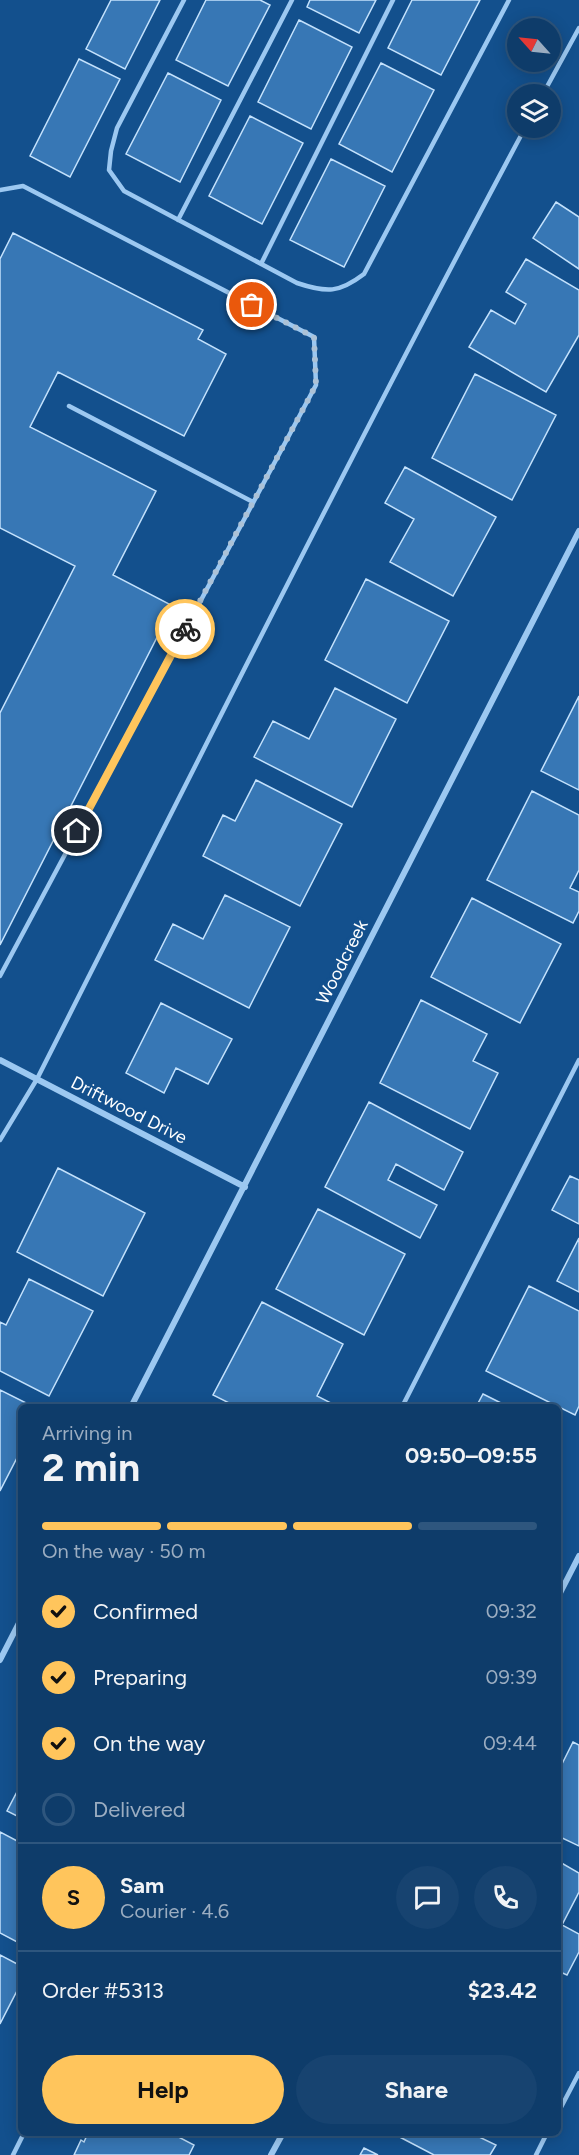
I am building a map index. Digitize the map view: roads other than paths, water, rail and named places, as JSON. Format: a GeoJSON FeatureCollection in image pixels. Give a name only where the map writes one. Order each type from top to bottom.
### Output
{"type":"FeatureCollection","features":[{"type":"Feature","properties":{"kind":"street","name":"Woodcreek"},"geometry":{"type":"LineString","coordinates":[[133,1404],[579,531]]}},
{"type":"Feature","properties":{"kind":"street","name":"Driftwood Drive"},"geometry":{"type":"LineString","coordinates":[[0,1060],[245,1187]]}},
{"type":"Feature","properties":{"kind":"street"},"geometry":{"type":"LineString","coordinates":[[561,1591],[579,1556]]}},
{"type":"Feature","properties":{"kind":"street"},"geometry":{"type":"LineString","coordinates":[[0,1660],[18,1625]]}},
{"type":"Feature","properties":{"kind":"street"},"geometry":{"type":"LineString","coordinates":[[272,2155],[282,2136]]}},
{"type":"Feature","properties":{"kind":"lane"},"geometry":{"type":"LineString","coordinates":[[184,0],[117,128],[109,170],[124,191],[297,284],[319,291],[346,287],[364,274],[508,0]]}},
{"type":"Feature","properties":{"kind":"lane"},"geometry":{"type":"LineString","coordinates":[[178,220],[292,0]]}},
{"type":"Feature","properties":{"kind":"lane"},"geometry":{"type":"LineString","coordinates":[[261,264],[393,0]]}},
{"type":"Feature","properties":{"kind":"lane"},"geometry":{"type":"LineString","coordinates":[[548,84],[579,28]]}},
{"type":"Feature","properties":{"kind":"lane"},"geometry":{"type":"LineString","coordinates":[[0,1140],[37,1079],[327,507],[520,138]]}},
{"type":"Feature","properties":{"kind":"lane"},"geometry":{"type":"LineString","coordinates":[[0,190],[23,186],[314,337],[316,385],[0,975]]}},
{"type":"Feature","properties":{"kind":"lane"},"geometry":{"type":"LineString","coordinates":[[69,406],[253,502]]}},
{"type":"Feature","properties":{"kind":"lane"},"geometry":{"type":"LineString","coordinates":[[404,1404],[579,1060]]}},
{"type":"Feature","properties":{"kind":"lane"},"geometry":{"type":"LineString","coordinates":[[561,2107],[579,2073]]}},
{"type":"Feature","properties":{"kind":"lane"},"geometry":{"type":"LineString","coordinates":[[13,2155],[22,2136]]}},
{"type":"Feature","properties":{"kind":"lane"},"geometry":{"type":"LineString","coordinates":[[536,2155],[546,2136]]}}]}
